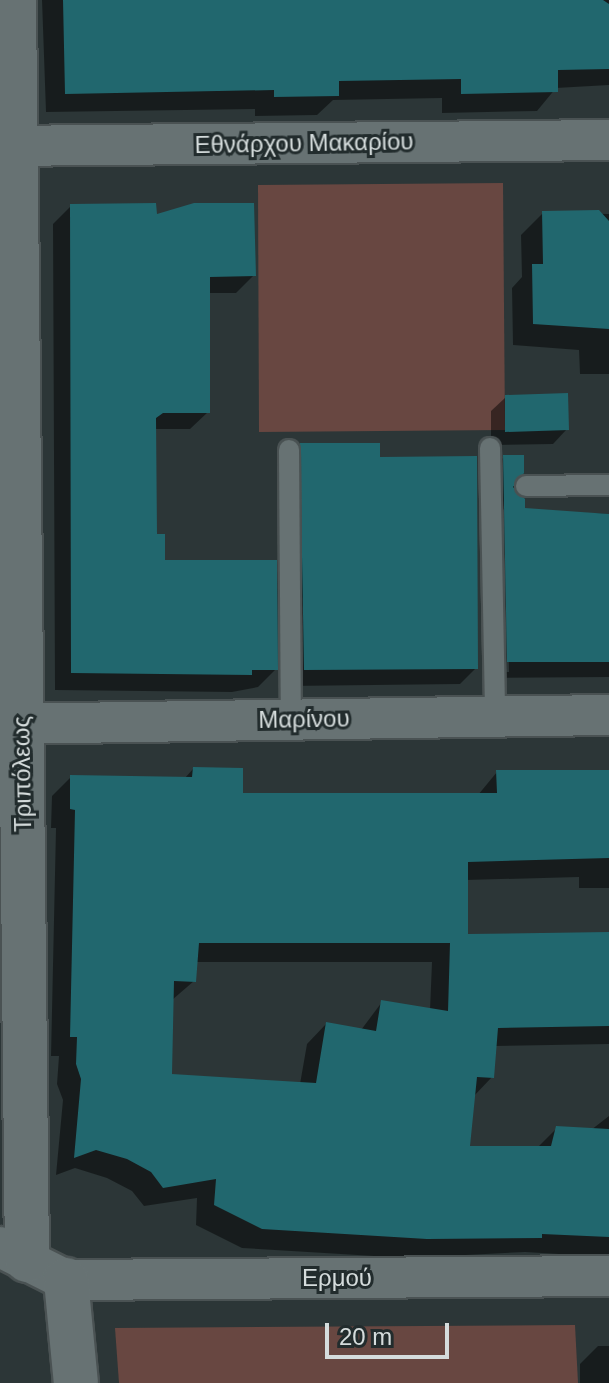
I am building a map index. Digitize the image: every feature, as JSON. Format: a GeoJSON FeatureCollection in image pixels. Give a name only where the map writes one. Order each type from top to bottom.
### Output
{"type":"FeatureCollection","features":[{"type":"Feature","properties":{"kind":"street","name":"Τριπόλεως"},"geometry":{"type":"LineString","coordinates":[[13,1254],[8,146],[14,0]]}},
{"type":"Feature","properties":{"kind":"street","name":"Εθνάρχου Μακαρίου"},"geometry":{"type":"LineString","coordinates":[[8,146],[609,140]]}},
{"type":"Feature","properties":{"kind":"street","name":"Μαρίνου"},"geometry":{"type":"LineString","coordinates":[[11,724],[609,715]]}},
{"type":"Feature","properties":{"kind":"street"},"geometry":{"type":"LineString","coordinates":[[13,1254],[66,1280],[76,1383]]}},
{"type":"Feature","properties":{"kind":"street","name":"Ερμού"},"geometry":{"type":"LineString","coordinates":[[66,1280],[609,1276]]}},
{"type":"Feature","properties":{"kind":"lane"},"geometry":{"type":"LineString","coordinates":[[490,448],[495,716]]}},
{"type":"Feature","properties":{"kind":"lane"},"geometry":{"type":"LineString","coordinates":[[289,450],[291,719]]}},
{"type":"Feature","properties":{"kind":"lane"},"geometry":{"type":"LineString","coordinates":[[526,486],[609,485]]}},
{"type":"Feature","properties":{"kind":"shaded area"},"geometry":{"type":"Polygon","coordinates":[[[503,183],[505,430],[259,432],[258,185],[503,183]]]}},
{"type":"Feature","properties":{"kind":"shaded area"},"geometry":{"type":"Polygon","coordinates":[[[575,1325],[578,1383],[119,1383],[115,1328],[575,1325]]]}},
{"type":"Feature","properties":{"kind":"building"},"geometry":{"type":"Polygon","coordinates":[[[63,0],[603,0],[609,4],[609,69],[558,70],[558,92],[461,94],[461,79],[339,81],[339,96],[274,97],[274,90],[65,94],[63,0]]]}},
{"type":"Feature","properties":{"kind":"building"},"geometry":{"type":"Polygon","coordinates":[[[156,203],[157,214],[194,203],[254,203],[256,276],[210,277],[210,413],[163,413],[156,418],[157,534],[165,534],[165,560],[277,560],[278,670],[252,670],[252,675],[71,673],[70,204],[156,203]]]}},
{"type":"Feature","properties":{"kind":"building"},"geometry":{"type":"Polygon","coordinates":[[[599,210],[609,221],[609,329],[533,324],[532,264],[543,264],[542,211],[599,210]]]}},
{"type":"Feature","properties":{"kind":"building"},"geometry":{"type":"Polygon","coordinates":[[[568,393],[569,430],[505,432],[505,395],[568,393]]]}},
{"type":"Feature","properties":{"kind":"building"},"geometry":{"type":"Polygon","coordinates":[[[300,443],[380,443],[380,457],[477,456],[478,669],[304,670],[300,443]]]}},
{"type":"Feature","properties":{"kind":"building"},"geometry":{"type":"Polygon","coordinates":[[[503,455],[524,455],[524,473],[513,487],[525,499],[525,508],[609,514],[609,662],[507,662],[503,455]]]}},
{"type":"Feature","properties":{"kind":"building"},"geometry":{"type":"Polygon","coordinates":[[[193,767],[243,768],[243,793],[497,793],[496,770],[609,770],[609,858],[468,862],[468,934],[609,932],[609,1026],[498,1028],[494,1078],[477,1077],[470,1146],[551,1146],[556,1126],[609,1129],[609,1237],[542,1234],[542,1238],[427,1239],[262,1229],[214,1205],[216,1179],[163,1188],[151,1172],[127,1159],[96,1150],[74,1158],[81,1079],[76,1064],[77,1037],[70,1037],[75,810],[70,809],[70,775],[192,777],[193,767]],[[199,943],[196,982],[174,981],[172,1074],[316,1083],[326,1022],[376,1031],[381,1000],[448,1011],[450,943],[199,943]]]}}]}
